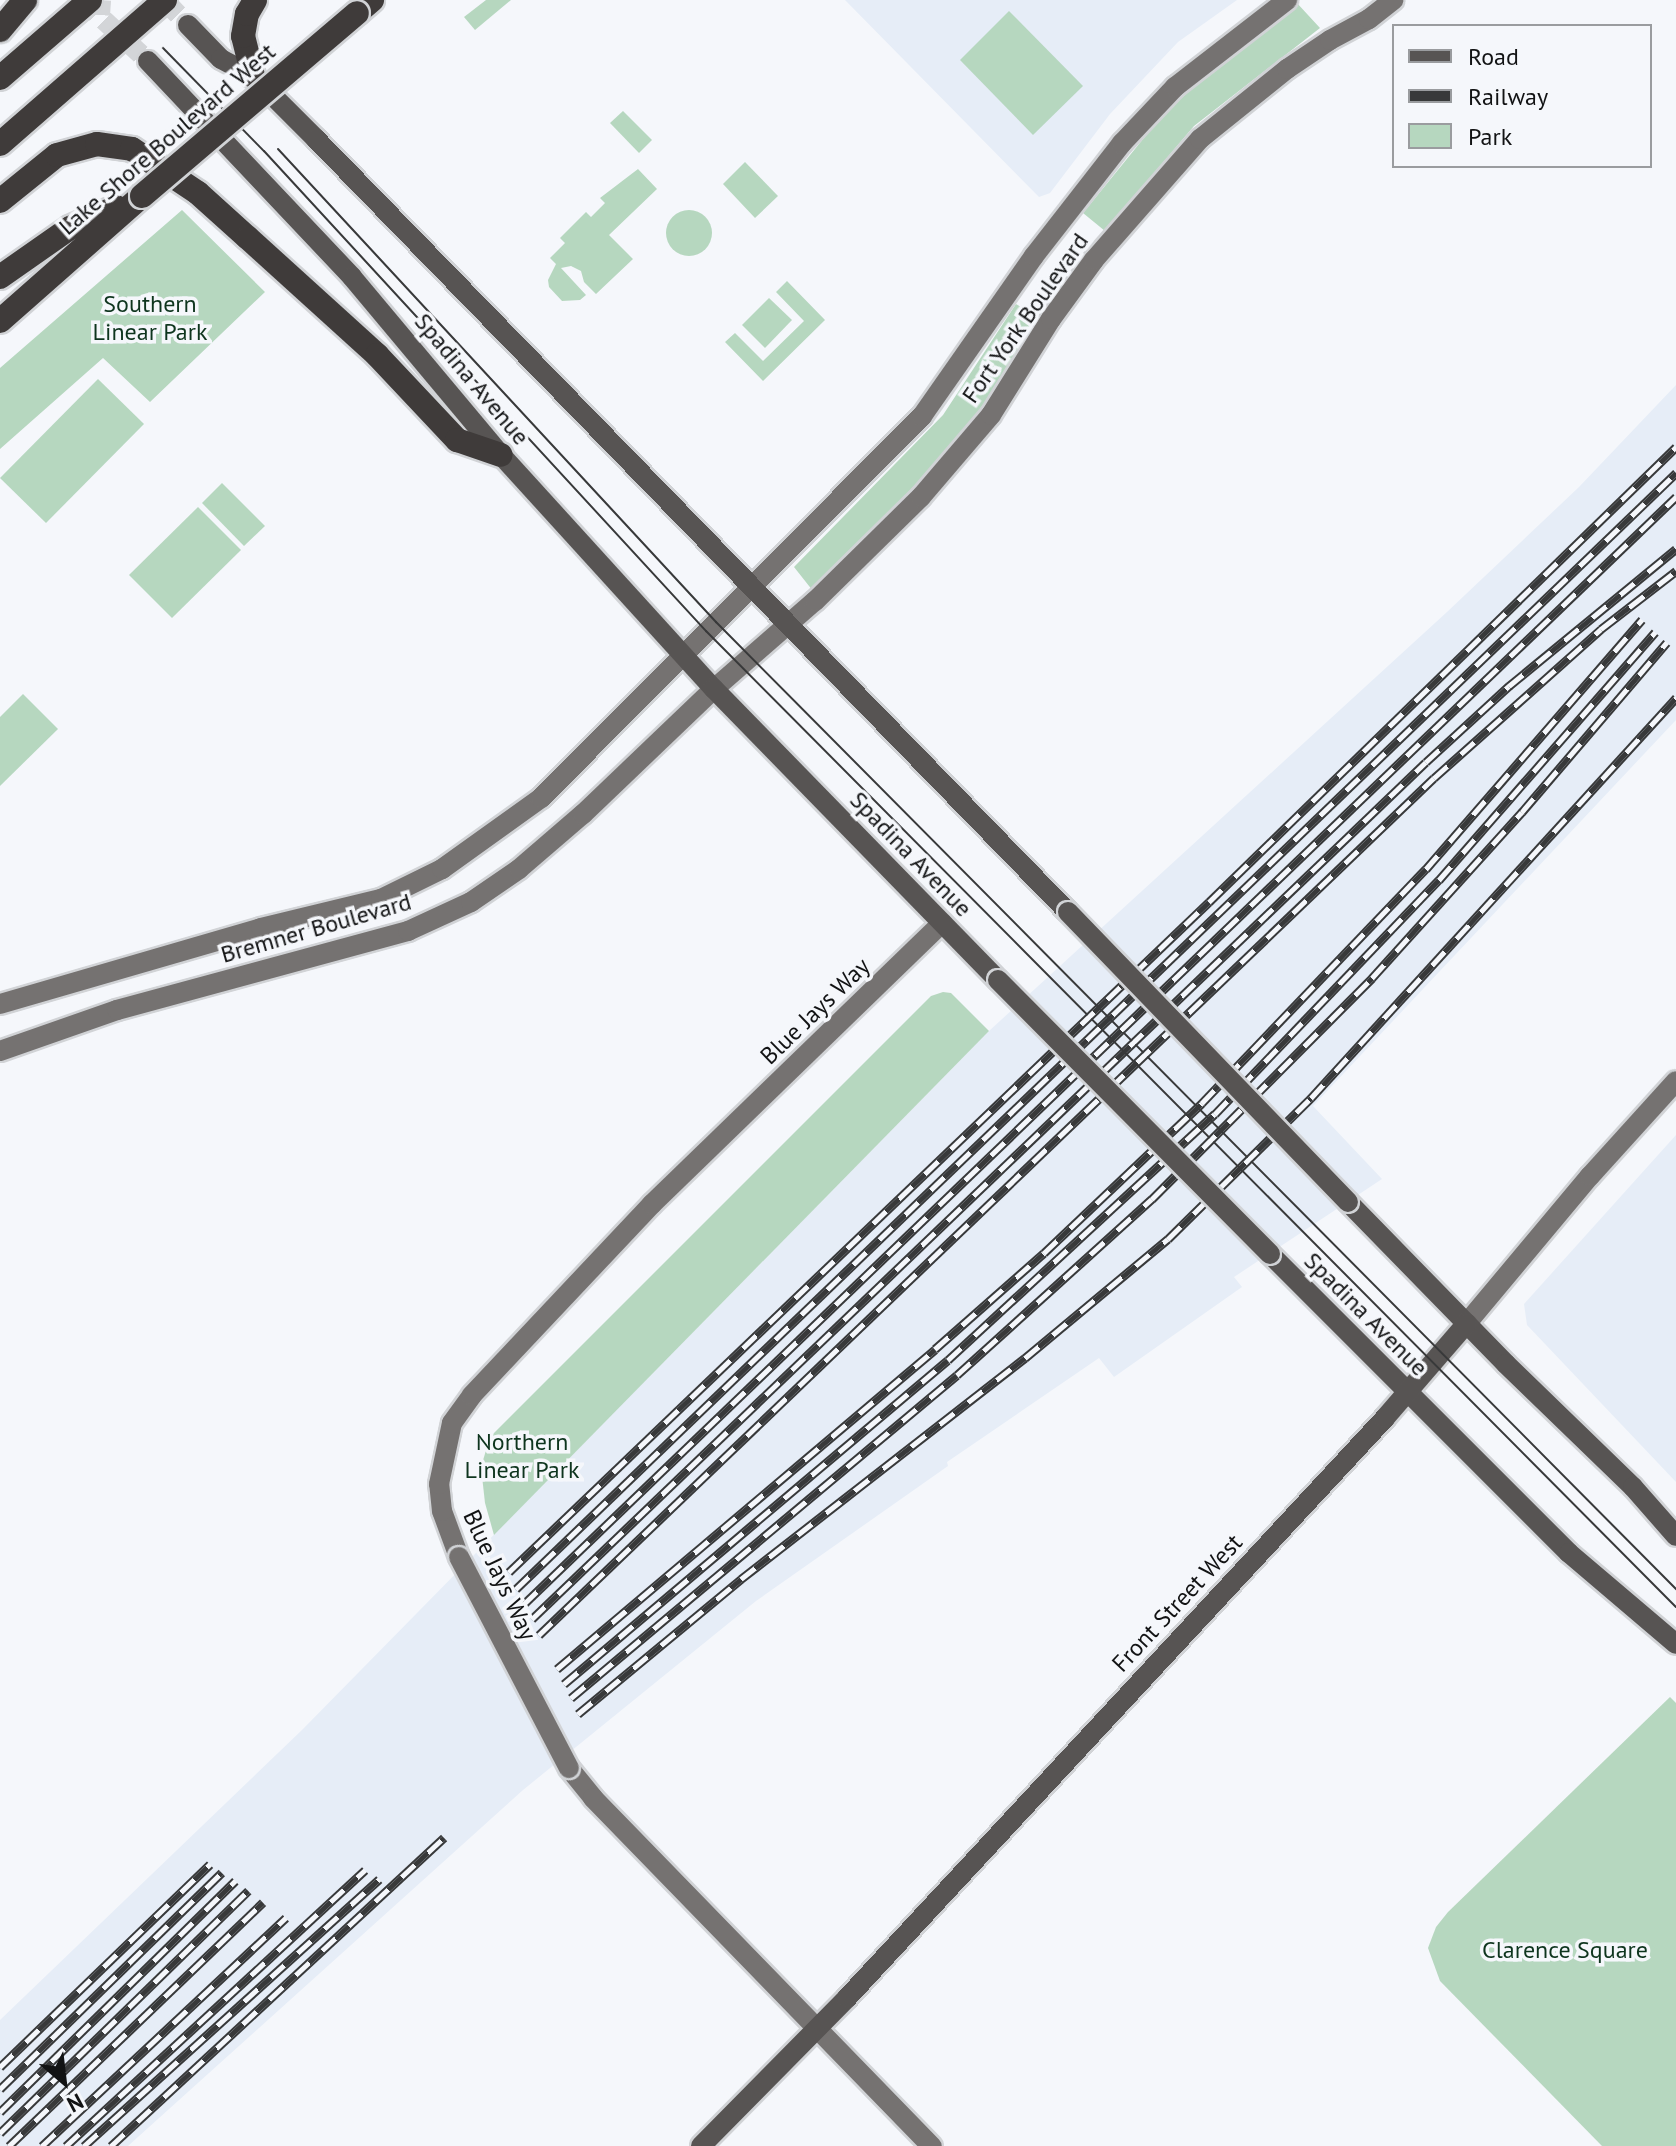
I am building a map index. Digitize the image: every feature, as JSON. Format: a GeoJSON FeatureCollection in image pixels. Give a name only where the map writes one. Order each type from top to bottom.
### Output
{"type":"FeatureCollection","features":[{"type":"Feature","properties":{"kind":"highway"},"geometry":{"type":"LineString","coordinates":[[0,30],[25,0]]}},
{"type":"Feature","properties":{"kind":"highway"},"geometry":{"type":"LineString","coordinates":[[0,78],[90,0]]}},
{"type":"Feature","properties":{"kind":"highway"},"geometry":{"type":"LineString","coordinates":[[0,144],[165,0]]}},
{"type":"Feature","properties":{"kind":"highway"},"geometry":{"type":"LineString","coordinates":[[253,76],[243,36],[247,14],[255,0]]}},
{"type":"Feature","properties":{"kind":"highway","name":"Lake Shore Boulevard West"},"geometry":{"type":"LineString","coordinates":[[0,321],[365,6]]}},
{"type":"Feature","properties":{"kind":"highway"},"geometry":{"type":"LineString","coordinates":[[0,201],[57,155],[97,144],[132,149],[198,193],[279,265],[377,355],[457,440],[501,455]]}},
{"type":"Feature","properties":{"kind":"highway"},"geometry":{"type":"LineString","coordinates":[[0,277],[70,228],[142,196]]}},
{"type":"Feature","properties":{"kind":"main road","name":"Spadina Avenue"},"geometry":{"type":"LineString","coordinates":[[188,25],[221,59],[253,76],[789,623],[1348,1202],[1633,1487],[1676,1536]]}},
{"type":"Feature","properties":{"kind":"main road","name":"Spadina Avenue"},"geometry":{"type":"LineString","coordinates":[[148,61],[352,277],[501,455],[714,689],[998,980],[1569,1553],[1676,1644]]}},
{"type":"Feature","properties":{"kind":"main road","name":"Front Street West"},"geometry":{"type":"LineString","coordinates":[[701,2146],[817,2030],[1408,1391],[1467,1323]]}},
{"type":"Feature","properties":{"kind":"street","name":"Fort York Boulevard"},"geometry":{"type":"LineString","coordinates":[[684,654],[922,416],[1034,256],[1122,143],[1175,87],[1287,0]]}},
{"type":"Feature","properties":{"kind":"street","name":"Fort York Boulevard"},"geometry":{"type":"LineString","coordinates":[[714,689],[789,623],[952,463],[991,415],[1051,319],[1094,260],[1200,139],[1287,69],[1369,19],[1393,0]]}},
{"type":"Feature","properties":{"kind":"street","name":"Bremner Boulevard"},"geometry":{"type":"LineString","coordinates":[[0,1004],[261,928],[381,899],[442,869],[541,798],[684,654]]}},
{"type":"Feature","properties":{"kind":"street","name":"Bremner Boulevard"},"geometry":{"type":"LineString","coordinates":[[0,1051],[117,1010],[360,946],[437,920],[519,869],[583,814],[714,689]]}},
{"type":"Feature","properties":{"kind":"street","name":"Blue Jays Way"},"geometry":{"type":"LineString","coordinates":[[932,2146],[593,1798],[569,1768],[459,1557],[442,1511],[439,1484],[452,1423],[472,1395],[652,1204],[942,923]]}},
{"type":"Feature","properties":{"kind":"street","name":"Front Street West"},"geometry":{"type":"LineString","coordinates":[[1467,1323],[1590,1176],[1676,1081]]}},
{"type":"Feature","properties":{"kind":"shaded area"},"geometry":{"type":"Polygon","coordinates":[[[845,0],[1237,0],[1178,42],[1110,114],[1050,193],[1039,197],[845,0]]]}},
{"type":"Feature","properties":{"kind":"shaded area"},"geometry":{"type":"Polygon","coordinates":[[[1676,385],[1676,720],[1313,1106],[1382,1179],[1234,1277],[1242,1287],[1114,1377],[1099,1358],[947,1462],[948,1466],[756,1601],[523,1790],[128,2146],[0,2146],[0,2020],[302,1730],[989,1031],[1447,612],[1579,487],[1676,385]]]}},
{"type":"Feature","properties":{"kind":"shaded area"},"geometry":{"type":"Polygon","coordinates":[[[1676,1135],[1676,1482],[1527,1325],[1524,1304],[1676,1135]]]}},
{"type":"Feature","properties":{"kind":"green space"},"geometry":{"type":"Polygon","coordinates":[[[486,0],[511,0],[475,30],[464,17],[486,0]]]}},
{"type":"Feature","properties":{"kind":"green space"},"geometry":{"type":"Polygon","coordinates":[[[1296,2],[1320,28],[1194,126],[1105,231],[1083,213],[1169,107],[1296,2]]]}},
{"type":"Feature","properties":{"kind":"green space"},"geometry":{"type":"Polygon","coordinates":[[[1009,11],[1083,86],[1033,135],[960,60],[1009,11]]]}},
{"type":"Feature","properties":{"kind":"green space"},"geometry":{"type":"Polygon","coordinates":[[[623,111],[652,140],[639,153],[610,123],[623,111]]]}},
{"type":"Feature","properties":{"kind":"green space"},"geometry":{"type":"Polygon","coordinates":[[[745,162],[778,196],[755,218],[723,184],[745,162]]]}},
{"type":"Feature","properties":{"kind":"green space"},"geometry":{"type":"Polygon","coordinates":[[[638,169],[657,189],[609,235],[633,259],[596,294],[584,282],[581,271],[571,266],[561,268],[586,295],[580,300],[562,301],[549,287],[548,280],[556,264],[550,258],[565,243],[560,238],[586,212],[591,217],[605,203],[600,198],[638,169]]]}},
{"type":"Feature","properties":{"kind":"green space","name":"Southern Linear Park"},"geometry":{"type":"Polygon","coordinates":[[[182,210],[265,292],[150,402],[103,358],[0,449],[0,368],[182,210]]]}},
{"type":"Feature","properties":{"kind":"green space"},"geometry":{"type":"Polygon","coordinates":[[[689,210],[705,217],[712,233],[705,249],[689,256],[673,249],[666,233],[673,217],[689,210]]]}},
{"type":"Feature","properties":{"kind":"green space"},"geometry":{"type":"Polygon","coordinates":[[[787,281],[825,320],[763,381],[725,342],[735,333],[763,361],[804,321],[776,292],[787,281]]]}},
{"type":"Feature","properties":{"kind":"green space"},"geometry":{"type":"Polygon","coordinates":[[[769,298],[792,320],[765,348],[742,325],[769,298]]]}},
{"type":"Feature","properties":{"kind":"green space"},"geometry":{"type":"Polygon","coordinates":[[[1016,304],[1031,313],[1033,322],[994,396],[914,493],[813,591],[794,567],[943,415],[1016,304]]]}},
{"type":"Feature","properties":{"kind":"green space"},"geometry":{"type":"Polygon","coordinates":[[[98,379],[144,424],[46,523],[0,478],[98,379]]]}},
{"type":"Feature","properties":{"kind":"green space"},"geometry":{"type":"Polygon","coordinates":[[[222,483],[265,526],[244,546],[202,503],[222,483]]]}},
{"type":"Feature","properties":{"kind":"green space"},"geometry":{"type":"Polygon","coordinates":[[[198,507],[241,550],[172,618],[129,575],[198,507]]]}},
{"type":"Feature","properties":{"kind":"green space"},"geometry":{"type":"Polygon","coordinates":[[[23,694],[58,729],[0,786],[0,717],[23,694]]]}},
{"type":"Feature","properties":{"kind":"green space","name":"Northern Linear Park"},"geometry":{"type":"Polygon","coordinates":[[[951,993],[989,1031],[494,1535],[485,1503],[481,1467],[490,1437],[931,996],[951,993]]]}},
{"type":"Feature","properties":{"kind":"green space","name":"Clarence Square"},"geometry":{"type":"Polygon","coordinates":[[[1670,1697],[1676,1703],[1676,2146],[1602,2146],[1440,1981],[1428,1948],[1436,1927],[1448,1912],[1670,1697]]]}},
{"type":"Feature","properties":{"kind":"tunnel"},"geometry":{"type":"LineString","coordinates":[[82,0],[148,61]]}},
{"type":"Feature","properties":{"kind":"tunnel"},"geometry":{"type":"LineString","coordinates":[[98,15],[99,0]]}},
{"type":"Feature","properties":{"kind":"tunnel"},"geometry":{"type":"LineString","coordinates":[[164,0],[188,25]]}},
{"type":"Feature","properties":{"kind":"tram line"},"geometry":{"type":"LineString","coordinates":[[163,48],[264,151],[706,631],[1676,1607]]}},
{"type":"Feature","properties":{"kind":"tram line"},"geometry":{"type":"LineString","coordinates":[[278,149],[716,622],[1676,1589]]}},
{"type":"Feature","properties":{"kind":"railway"},"geometry":{"type":"LineString","coordinates":[[509,1572],[1209,902],[1676,447]]}},
{"type":"Feature","properties":{"kind":"railway"},"geometry":{"type":"LineString","coordinates":[[516,1589],[1676,473]]}},
{"type":"Feature","properties":{"kind":"railway"},"geometry":{"type":"LineString","coordinates":[[524,1604],[1676,497]]}},
{"type":"Feature","properties":{"kind":"railway"},"geometry":{"type":"LineString","coordinates":[[532,1619],[1426,762],[1509,686],[1676,549]]}},
{"type":"Feature","properties":{"kind":"railway"},"geometry":{"type":"LineString","coordinates":[[539,1635],[1434,778],[1601,629],[1676,571]]}},
{"type":"Feature","properties":{"kind":"railway"},"geometry":{"type":"LineString","coordinates":[[557,1669],[935,1349],[1044,1253],[1202,1103],[1426,869],[1642,620]]}},
{"type":"Feature","properties":{"kind":"railway"},"geometry":{"type":"LineString","coordinates":[[564,1684],[948,1360],[1215,1114],[1439,880],[1655,632]]}},
{"type":"Feature","properties":{"kind":"railway"},"geometry":{"type":"LineString","coordinates":[[571,1698],[957,1375],[1152,1199],[1372,978],[1522,812],[1667,642]]}},
{"type":"Feature","properties":{"kind":"railway"},"geometry":{"type":"LineString","coordinates":[[578,1714],[741,1579],[1025,1358],[1168,1239],[1311,1098],[1676,698]]}},
{"type":"Feature","properties":{"kind":"railway"},"geometry":{"type":"LineString","coordinates":[[111,2146],[444,1838]]}},
{"type":"Feature","properties":{"kind":"railway"},"geometry":{"type":"LineString","coordinates":[[0,2067],[210,1864]]}},
{"type":"Feature","properties":{"kind":"railway"},"geometry":{"type":"LineString","coordinates":[[66,2146],[365,1870]]}},
{"type":"Feature","properties":{"kind":"railway"},"geometry":{"type":"LineString","coordinates":[[0,2089],[222,1872]]}},
{"type":"Feature","properties":{"kind":"railway"},"geometry":{"type":"LineString","coordinates":[[84,2146],[379,1879]]}},
{"type":"Feature","properties":{"kind":"railway"},"geometry":{"type":"LineString","coordinates":[[0,2112],[235,1881]]}},
{"type":"Feature","properties":{"kind":"railway"},"geometry":{"type":"LineString","coordinates":[[0,2133],[248,1891]]}},
{"type":"Feature","properties":{"kind":"railway"},"geometry":{"type":"LineString","coordinates":[[9,2146],[263,1902]]}},
{"type":"Feature","properties":{"kind":"railway"},"geometry":{"type":"LineString","coordinates":[[42,2146],[286,1918]]}}]}
